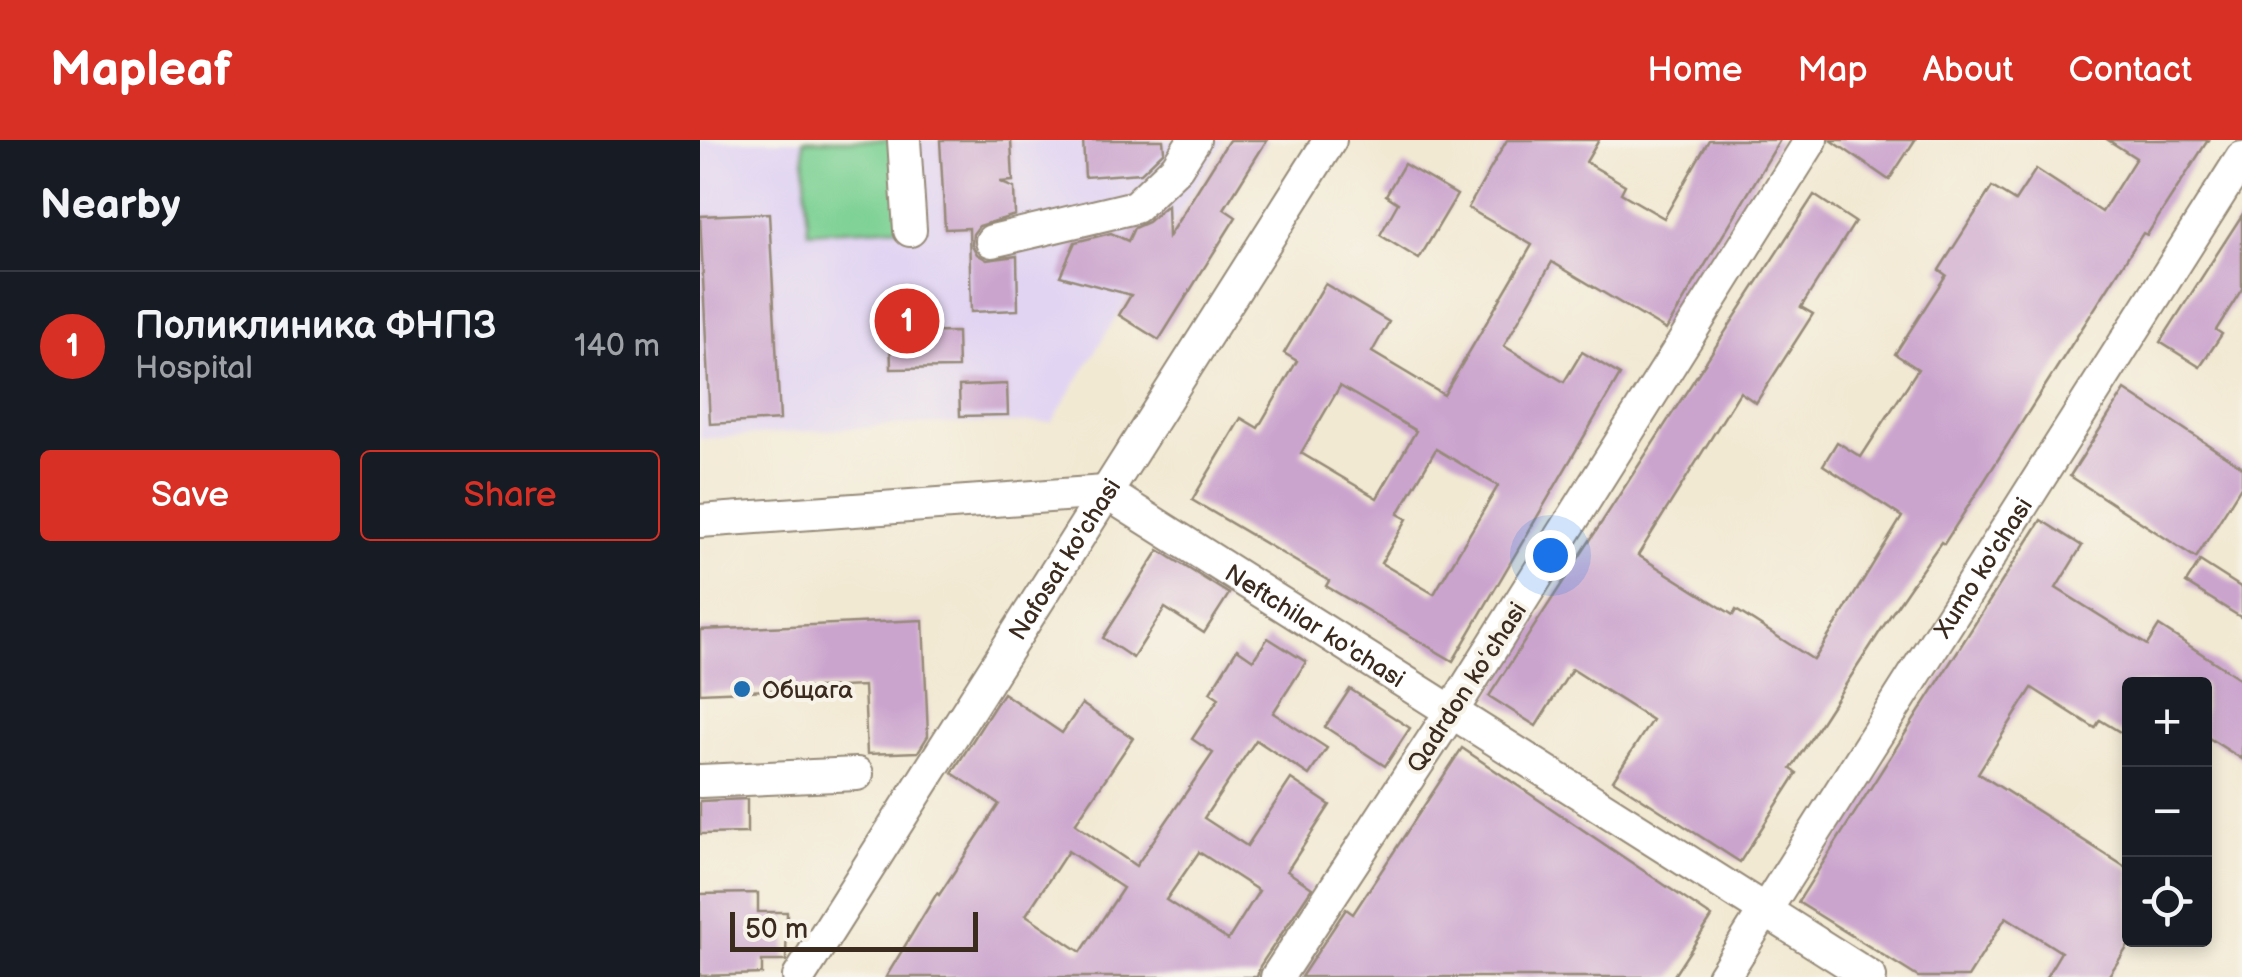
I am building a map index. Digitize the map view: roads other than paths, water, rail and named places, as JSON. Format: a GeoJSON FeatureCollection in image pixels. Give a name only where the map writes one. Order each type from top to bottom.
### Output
{"type":"FeatureCollection","features":[{"type":"Feature","properties":{"kind":"street"},"geometry":{"type":"LineString","coordinates":[[904,140],[910,230]]}},
{"type":"Feature","properties":{"kind":"street"},"geometry":{"type":"LineString","coordinates":[[992,241],[1135,207],[1177,167],[1194,140]]}},
{"type":"Feature","properties":{"kind":"street","name":"Nafosat ko'chasi"},"geometry":{"type":"LineString","coordinates":[[799,977],[1330,140]]}},
{"type":"Feature","properties":{"kind":"street","name":"Qadrdon koʻchasi"},"geometry":{"type":"LineString","coordinates":[[1277,977],[1450,714],[1811,140]]}},
{"type":"Feature","properties":{"kind":"street","name":"Xumo ko'chasi"},"geometry":{"type":"LineString","coordinates":[[1723,977],[2242,158]]}},
{"type":"Feature","properties":{"kind":"street"},"geometry":{"type":"LineString","coordinates":[[700,520],[1105,492]]}},
{"type":"Feature","properties":{"kind":"street","name":"Neftchilar ko'chasi"},"geometry":{"type":"LineString","coordinates":[[1105,492],[1870,977]]}},
{"type":"Feature","properties":{"kind":"street"},"geometry":{"type":"LineString","coordinates":[[700,781],[856,774]]}},
{"type":"Feature","properties":{"kind":"place","name":"Поликлиника ФНПЗ"},"geometry":{"type":"Point","coordinates":[907,321]}},
{"type":"Feature","properties":{"kind":"place","name":"Общага"},"geometry":{"type":"Point","coordinates":[742,689]}}]}
